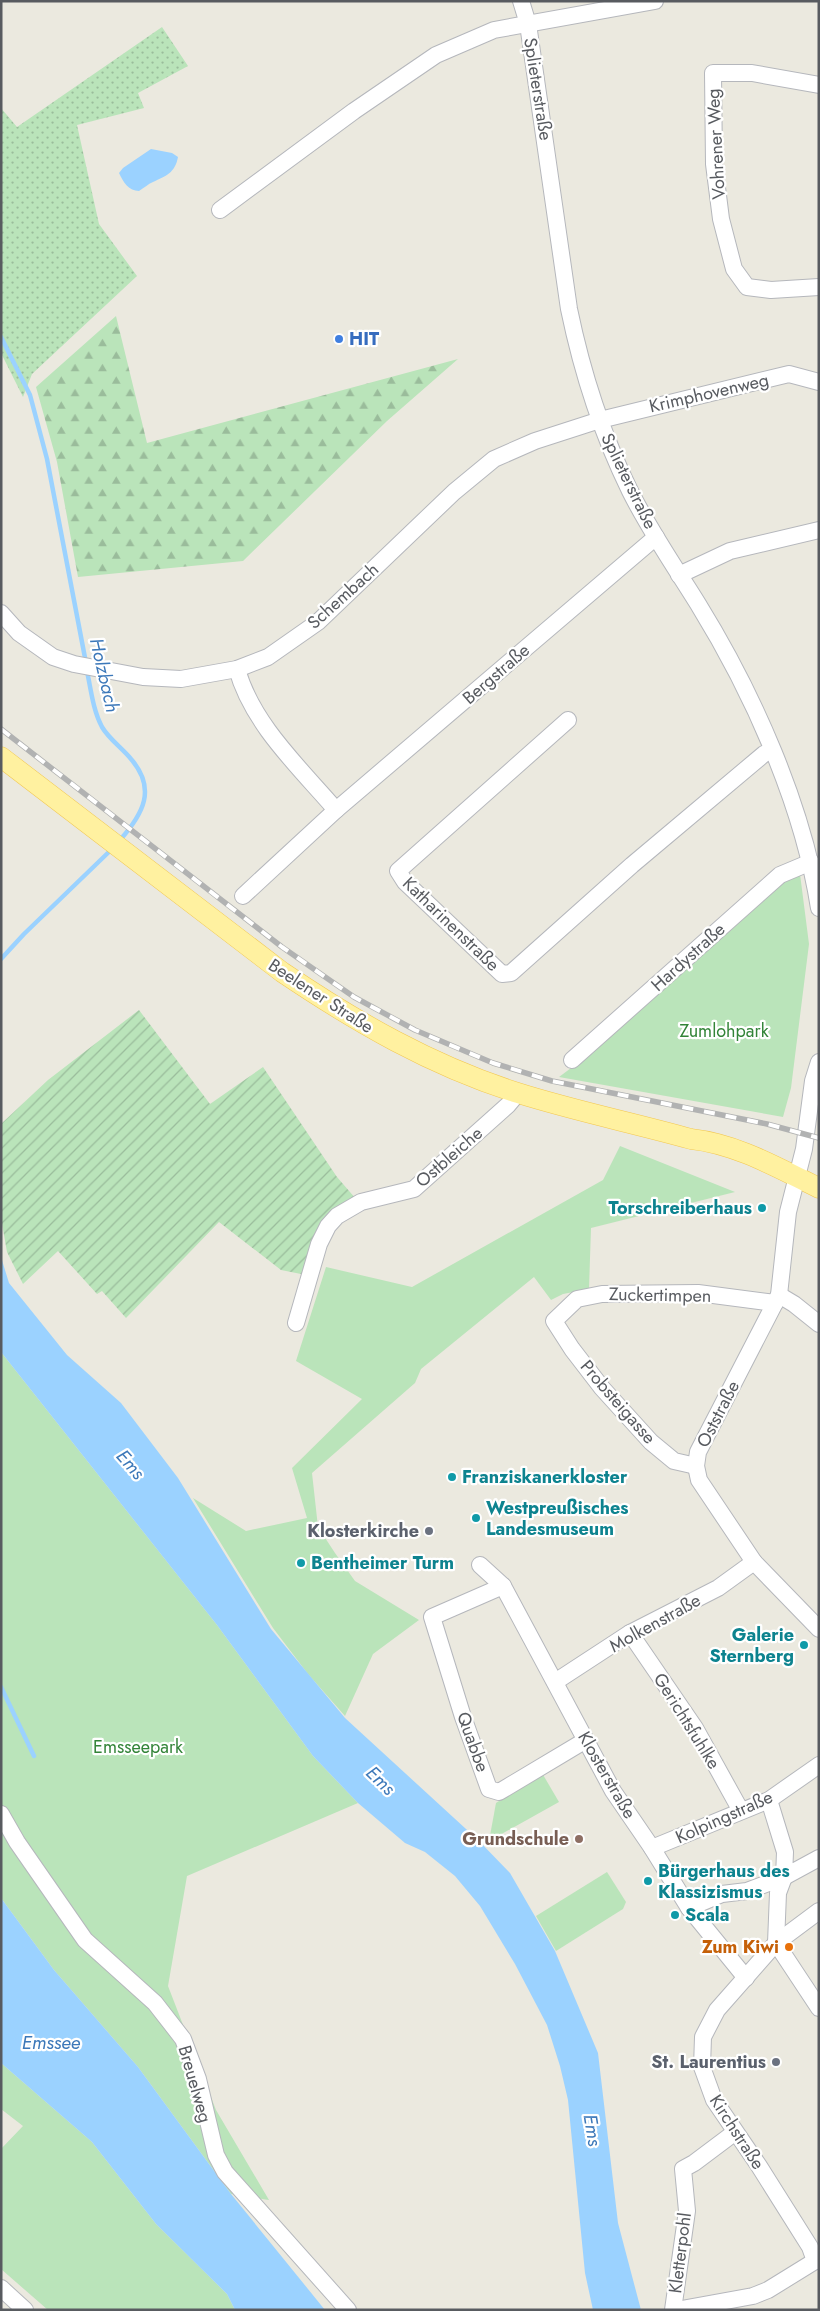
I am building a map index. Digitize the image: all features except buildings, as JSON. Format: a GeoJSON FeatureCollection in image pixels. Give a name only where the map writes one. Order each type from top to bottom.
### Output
{"type":"FeatureCollection","features":[{"type":"Feature","properties":{"kind":"main road","name":"Beelener Straße"},"geometry":{"type":"LineString","coordinates":[[1,757],[245,945],[329,1004],[401,1046],[449,1068],[518,1094],[691,1138],[710,1141],[735,1149],[803,1186],[819,1202]]}},
{"type":"Feature","properties":{"kind":"street","name":"Splieterstraße"},"geometry":{"type":"LineString","coordinates":[[521,1],[528,24],[569,309],[577,349],[600,420],[631,493],[698,604],[738,675],[772,750],[793,805],[811,862],[819,908]]}},
{"type":"Feature","properties":{"kind":"street"},"geometry":{"type":"LineString","coordinates":[[528,24],[655,1]]}},
{"type":"Feature","properties":{"kind":"street","name":"Splieterstraße"},"geometry":{"type":"LineString","coordinates":[[220,210],[354,111],[436,55],[494,30],[528,24]]}},
{"type":"Feature","properties":{"kind":"street","name":"Vohrener Weg"},"geometry":{"type":"LineString","coordinates":[[819,85],[752,74],[713,72],[714,164],[721,219],[734,269],[747,287],[771,290],[819,287]]}},
{"type":"Feature","properties":{"kind":"street","name":"Krimphovenweg"},"geometry":{"type":"LineString","coordinates":[[600,420],[788,374],[819,382]]}},
{"type":"Feature","properties":{"kind":"street","name":"Schembach"},"geometry":{"type":"LineString","coordinates":[[1,613],[19,633],[53,657],[98,670],[143,677],[181,679],[237,669],[268,657],[318,622],[454,492],[494,459],[535,441],[600,420]]}},
{"type":"Feature","properties":{"kind":"street"},"geometry":{"type":"LineString","coordinates":[[679,575],[730,552],[819,530]]}},
{"type":"Feature","properties":{"kind":"street","name":"Bergstraße"},"geometry":{"type":"LineString","coordinates":[[243,896],[336,810],[656,537]]}},
{"type":"Feature","properties":{"kind":"street"},"geometry":{"type":"LineString","coordinates":[[237,669],[240,681],[262,722],[336,810]]}},
{"type":"Feature","properties":{"kind":"street","name":"Katharinenstraße"},"geometry":{"type":"LineString","coordinates":[[568,720],[398,871],[404,882],[502,974],[510,974],[632,865],[764,754],[772,750]]}},
{"type":"Feature","properties":{"kind":"street","name":"Hardystraße"},"geometry":{"type":"LineString","coordinates":[[572,1060],[780,875],[811,862]]}},
{"type":"Feature","properties":{"kind":"street"},"geometry":{"type":"LineString","coordinates":[[803,1186],[804,1149],[813,1081],[819,1062]]}},
{"type":"Feature","properties":{"kind":"street"},"geometry":{"type":"LineString","coordinates":[[803,1186],[811,1152],[819,1088]]}},
{"type":"Feature","properties":{"kind":"street","name":"Ostbleiche"},"geometry":{"type":"LineString","coordinates":[[296,1323],[319,1244],[328,1226],[338,1216],[362,1202],[414,1189],[518,1094]]}},
{"type":"Feature","properties":{"kind":"street","name":"Oststraße"},"geometry":{"type":"LineString","coordinates":[[803,1186],[784,1254],[777,1299],[698,1452],[696,1466],[699,1480],[754,1562],[819,1630]]}},
{"type":"Feature","properties":{"kind":"street","name":"Zuckertimpen"},"geometry":{"type":"LineString","coordinates":[[554,1321],[577,1299],[602,1294],[698,1293],[777,1299]]}},
{"type":"Feature","properties":{"kind":"street"},"geometry":{"type":"LineString","coordinates":[[777,1299],[794,1304],[819,1324]]}},
{"type":"Feature","properties":{"kind":"street","name":"Probsteigasse"},"geometry":{"type":"LineString","coordinates":[[554,1321],[572,1349],[602,1388],[651,1442],[674,1461],[696,1466]]}},
{"type":"Feature","properties":{"kind":"street","name":"Molkenstraße"},"geometry":{"type":"LineString","coordinates":[[556,1682],[630,1633],[718,1588],[754,1562]]}},
{"type":"Feature","properties":{"kind":"street","name":"Klosterstraße"},"geometry":{"type":"LineString","coordinates":[[480,1565],[502,1586],[556,1682],[613,1791],[652,1848],[689,1908],[746,1978]]}},
{"type":"Feature","properties":{"kind":"street","name":"Quabbe"},"geometry":{"type":"LineString","coordinates":[[502,1586],[432,1618],[463,1717],[489,1788],[499,1792],[586,1740]]}},
{"type":"Feature","properties":{"kind":"street","name":"Gerichtsfuhlke"},"geometry":{"type":"LineString","coordinates":[[630,1633],[695,1728],[741,1811]]}},
{"type":"Feature","properties":{"kind":"street","name":"Kolpingstraße"},"geometry":{"type":"LineString","coordinates":[[652,1848],[769,1800],[819,1765]]}},
{"type":"Feature","properties":{"kind":"street"},"geometry":{"type":"LineString","coordinates":[[769,1800],[785,1852],[784,1877],[778,1894],[776,1943],[819,2008]]}},
{"type":"Feature","properties":{"kind":"street","name":"Breuelweg"},"geometry":{"type":"LineString","coordinates":[[1,1814],[17,1842],[85,1940],[155,2003],[183,2039],[198,2079],[216,2155],[225,2172],[348,2310]]}},
{"type":"Feature","properties":{"kind":"street"},"geometry":{"type":"LineString","coordinates":[[689,1908],[722,1894],[747,1891],[784,1877],[819,1858]]}},
{"type":"Feature","properties":{"kind":"street","name":"Kirchstraße"},"geometry":{"type":"LineString","coordinates":[[817,2262],[810,2247],[759,2166],[734,2133],[714,2100],[702,2067],[703,2037],[717,2010],[776,1943],[819,1910]]}},
{"type":"Feature","properties":{"kind":"street","name":"Kletterpohl"},"geometry":{"type":"LineString","coordinates":[[672,2310],[687,2211],[683,2169],[734,2133]]}},
{"type":"Feature","properties":{"kind":"street"},"geometry":{"type":"LineString","coordinates":[[676,2310],[754,2303],[768,2290],[817,2262]]}},
{"type":"Feature","properties":{"kind":"street"},"geometry":{"type":"LineString","coordinates":[[1,2288],[25,2310]]}},
{"type":"Feature","properties":{"kind":"green space"},"geometry":{"type":"Polygon","coordinates":[[[162,27],[188,66],[138,93],[144,108],[77,125],[99,224],[137,276],[32,374],[23,397],[1,353],[1,108],[17,127],[162,27]]]}},
{"type":"Feature","properties":{"kind":"green space"},"geometry":{"type":"Polygon","coordinates":[[[116,316],[147,443],[458,359],[387,421],[243,561],[78,577],[57,462],[36,387],[116,316]]]}},
{"type":"Feature","properties":{"kind":"green space","name":"Zumlohpark"},"geometry":{"type":"Polygon","coordinates":[[[800,874],[809,944],[791,1088],[783,1117],[559,1077],[579,1062],[782,878],[800,874]]]}},
{"type":"Feature","properties":{"kind":"green space"},"geometry":{"type":"Polygon","coordinates":[[[139,1010],[210,1104],[263,1067],[337,1177],[356,1199],[334,1212],[306,1275],[281,1270],[219,1222],[126,1318],[102,1291],[97,1294],[58,1251],[23,1284],[7,1252],[1,1218],[1,1124],[48,1080],[139,1010]]]}},
{"type":"Feature","properties":{"kind":"green space"},"geometry":{"type":"Polygon","coordinates":[[[620,1146],[735,1192],[591,1228],[589,1289],[563,1294],[551,1300],[534,1277],[421,1369],[415,1383],[312,1473],[318,1527],[355,1581],[419,1620],[373,1654],[345,1716],[308,1674],[273,1628],[193,1498],[246,1531],[307,1518],[292,1468],[362,1399],[296,1361],[326,1267],[412,1287],[603,1180],[620,1146]]]}},
{"type":"Feature","properties":{"kind":"green space","name":"Emsseepark"},"geometry":{"type":"Polygon","coordinates":[[[1,1352],[217,1625],[313,1756],[358,1803],[187,1876],[168,1986],[216,2110],[269,2200],[231,2194],[138,2067],[54,1970],[1,1898],[1,1352]]]}},
{"type":"Feature","properties":{"kind":"green space"},"geometry":{"type":"Polygon","coordinates":[[[542,1773],[559,1802],[489,1841],[496,1803],[542,1773]]]}},
{"type":"Feature","properties":{"kind":"green space"},"geometry":{"type":"Polygon","coordinates":[[[607,1872],[626,1902],[623,1909],[556,1951],[536,1916],[607,1872]]]}},
{"type":"Feature","properties":{"kind":"green space"},"geometry":{"type":"Polygon","coordinates":[[[1,2063],[92,2142],[156,2224],[227,2294],[235,2310],[48,2310],[1,2269],[1,2149],[23,2126],[1,2109],[1,2063]]]}},
{"type":"Feature","properties":{"kind":"water"},"geometry":{"type":"Polygon","coordinates":[[[151,149],[172,153],[178,157],[177,162],[175,167],[166,176],[139,191],[135,191],[124,183],[119,173],[123,168],[151,149]]]}},
{"type":"Feature","properties":{"kind":"water","name":"Ems"},"geometry":{"type":"Polygon","coordinates":[[[1,1257],[9,1283],[67,1355],[121,1403],[178,1478],[271,1629],[345,1718],[478,1840],[510,1873],[555,1951],[598,2053],[618,2223],[641,2310],[593,2310],[585,2273],[568,2100],[560,2066],[547,2025],[515,1964],[480,1906],[455,1876],[425,1852],[405,1843],[358,1803],[313,1756],[217,1625],[1,1352],[1,1257]]]}},
{"type":"Feature","properties":{"kind":"water","name":"Emssee"},"geometry":{"type":"Polygon","coordinates":[[[1,1898],[54,1970],[138,2067],[231,2194],[325,2310],[235,2310],[227,2294],[156,2224],[92,2142],[1,2063],[1,1898]]]}},
{"type":"Feature","properties":{"kind":"waterway","name":"Holzbach"},"geometry":{"type":"LineString","coordinates":[[1,337],[30,395],[47,459],[86,663]]}},
{"type":"Feature","properties":{"kind":"waterway","name":"Holzbach"},"geometry":{"type":"LineString","coordinates":[[87,671],[94,707],[102,727],[139,770],[145,791],[144,801],[135,821],[120,840]]}},
{"type":"Feature","properties":{"kind":"waterway","name":"Holzbach"},"geometry":{"type":"LineString","coordinates":[[1,959],[24,934],[113,848]]}},
{"type":"Feature","properties":{"kind":"waterway"},"geometry":{"type":"LineString","coordinates":[[1,1687],[34,1756]]}},
{"type":"Feature","properties":{"kind":"railway"},"geometry":{"type":"LineString","coordinates":[[1,729],[282,947],[354,997],[415,1030],[493,1063],[552,1081],[767,1124],[819,1138]]}},
{"type":"Feature","properties":{"kind":"place","name":"HIT"},"geometry":{"type":"Point","coordinates":[339,339]}},
{"type":"Feature","properties":{"kind":"place","name":"Torschreiberhaus"},"geometry":{"type":"Point","coordinates":[762,1208]}},
{"type":"Feature","properties":{"kind":"place","name":"Franziskanerkloster"},"geometry":{"type":"Point","coordinates":[452,1477]}},
{"type":"Feature","properties":{"kind":"place","name":"Westpreußisches Landesmuseum"},"geometry":{"type":"Point","coordinates":[476,1518]}},
{"type":"Feature","properties":{"kind":"place","name":"Klosterkirche"},"geometry":{"type":"Point","coordinates":[429,1531]}},
{"type":"Feature","properties":{"kind":"place","name":"Bentheimer Turm"},"geometry":{"type":"Point","coordinates":[301,1563]}},
{"type":"Feature","properties":{"kind":"place","name":"Galerie Sternberg"},"geometry":{"type":"Point","coordinates":[804,1645]}},
{"type":"Feature","properties":{"kind":"place","name":"Grundschule"},"geometry":{"type":"Point","coordinates":[579,1839]}},
{"type":"Feature","properties":{"kind":"place","name":"Bürgerhaus des Klassizismus"},"geometry":{"type":"Point","coordinates":[648,1881]}},
{"type":"Feature","properties":{"kind":"place","name":"Scala"},"geometry":{"type":"Point","coordinates":[675,1915]}},
{"type":"Feature","properties":{"kind":"place","name":"Zum Kiwi"},"geometry":{"type":"Point","coordinates":[789,1947]}},
{"type":"Feature","properties":{"kind":"place","name":"St. Laurentius"},"geometry":{"type":"Point","coordinates":[776,2062]}}]}
